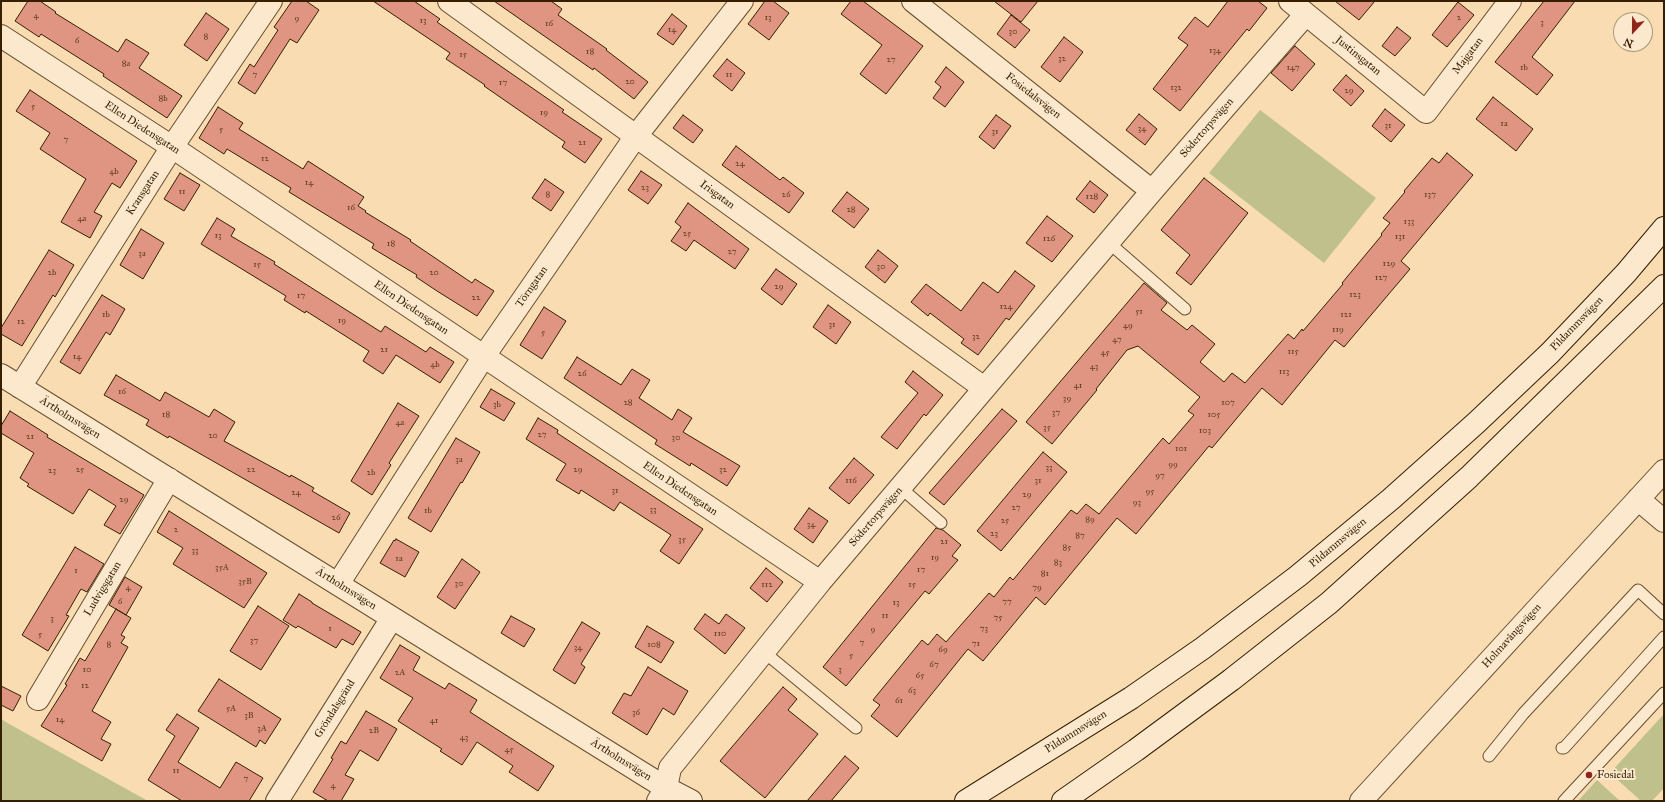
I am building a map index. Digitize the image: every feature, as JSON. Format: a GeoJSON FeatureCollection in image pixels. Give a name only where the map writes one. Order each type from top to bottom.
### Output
{"type":"FeatureCollection","features":[{"type":"Feature","properties":{"kind":"street","name":"Kransgatan"},"geometry":{"type":"LineString","coordinates":[[20,387],[172,147],[271,1]]}},
{"type":"Feature","properties":{"kind":"street","name":"Irisgatan"},"geometry":{"type":"LineString","coordinates":[[449,1],[984,388]]}},
{"type":"Feature","properties":{"kind":"street","name":"Törngatan"},"geometry":{"type":"LineString","coordinates":[[338,584],[484,356],[636,136],[742,1]]}},
{"type":"Feature","properties":{"kind":"street","name":"Fosiedalsvägen"},"geometry":{"type":"LineString","coordinates":[[913,1],[1152,191]]}},
{"type":"Feature","properties":{"kind":"street","name":"Majgatan"},"geometry":{"type":"LineString","coordinates":[[1426,112],[1510,1]]}},
{"type":"Feature","properties":{"kind":"street","name":"Södertorpsvägen"},"geometry":{"type":"LineString","coordinates":[[662,795],[670,768],[820,582],[1152,191],[1298,7]]}},
{"type":"Feature","properties":{"kind":"street","name":"Justinsgatan"},"geometry":{"type":"LineString","coordinates":[[1298,7],[1426,112]]}},
{"type":"Feature","properties":{"kind":"street","name":"Ellen Diedensgatan"},"geometry":{"type":"LineString","coordinates":[[1,36],[172,147],[820,582]]}},
{"type":"Feature","properties":{"kind":"street","name":"Pildammsvägen"},"geometry":{"type":"LineString","coordinates":[[966,801],[1131,698],[1203,648],[1304,571],[1391,499],[1482,417],[1555,347],[1626,273],[1664,228]]}},
{"type":"Feature","properties":{"kind":"street"},"geometry":{"type":"LineString","coordinates":[[1063,801],[1136,750],[1231,680],[1329,603],[1469,477],[1664,286]]}},
{"type":"Feature","properties":{"kind":"street","name":"Ärtholmsvägen"},"geometry":{"type":"LineString","coordinates":[[1,375],[392,618],[662,795],[691,801]]}},
{"type":"Feature","properties":{"kind":"street","name":"Holmavångsvägen"},"geometry":{"type":"LineString","coordinates":[[1361,801],[1664,471]]}},
{"type":"Feature","properties":{"kind":"street","name":"Ludvigsgatan"},"geometry":{"type":"LineString","coordinates":[[38,699],[169,479]]}},
{"type":"Feature","properties":{"kind":"street"},"geometry":{"type":"LineString","coordinates":[[1638,499],[1664,522]]}},
{"type":"Feature","properties":{"kind":"street","name":"Gröndalsgränd"},"geometry":{"type":"LineString","coordinates":[[277,801],[392,618]]}},
{"type":"Feature","properties":{"kind":"lane"},"geometry":{"type":"LineString","coordinates":[[1108,242],[1185,309]]}},
{"type":"Feature","properties":{"kind":"lane"},"geometry":{"type":"LineString","coordinates":[[901,488],[941,523]]}},
{"type":"Feature","properties":{"kind":"lane"},"geometry":{"type":"LineString","coordinates":[[1489,756],[1523,714],[1638,590],[1664,614]]}},
{"type":"Feature","properties":{"kind":"lane"},"geometry":{"type":"LineString","coordinates":[[1562,748],[1564,748],[1664,638]]}},
{"type":"Feature","properties":{"kind":"lane"},"geometry":{"type":"LineString","coordinates":[[764,652],[856,728]]}},
{"type":"Feature","properties":{"kind":"lane"},"geometry":{"type":"LineString","coordinates":[[1564,801],[1664,692]]}},
{"type":"Feature","properties":{"kind":"green space"},"geometry":{"type":"Polygon","coordinates":[[[1260,110],[1376,198],[1324,263],[1209,173],[1260,110]]]}},
{"type":"Feature","properties":{"kind":"green space"},"geometry":{"type":"Polygon","coordinates":[[[1664,714],[1664,788],[1652,801],[1641,801],[1610,773],[1664,714]]]}},
{"type":"Feature","properties":{"kind":"green space"},"geometry":{"type":"Polygon","coordinates":[[[1,719],[11,725],[148,801],[1,801],[1,719]]]}},
{"type":"Feature","properties":{"kind":"green space"},"geometry":{"type":"Polygon","coordinates":[[[1597,780],[1620,801],[1578,801],[1597,780]]]}},
{"type":"Feature","properties":{"kind":"building"},"geometry":{"type":"Polygon","coordinates":[[[28,1],[40,1],[56,12],[55,13],[118,52],[126,39],[149,53],[139,68],[182,96],[167,118],[103,76],[104,74],[41,34],[39,37],[15,21],[28,1]]]}},
{"type":"Feature","properties":{"kind":"building"},"geometry":{"type":"Polygon","coordinates":[[[292,1],[306,1],[319,10],[297,43],[290,39],[255,94],[238,83],[250,64],[254,67],[278,30],[274,27],[292,1]]]}},
{"type":"Feature","properties":{"kind":"building"},"geometry":{"type":"Polygon","coordinates":[[[373,1],[414,1],[440,19],[437,22],[564,110],[562,112],[602,139],[585,163],[562,147],[565,142],[446,59],[450,53],[373,1]]]}},
{"type":"Feature","properties":{"kind":"building"},"geometry":{"type":"Polygon","coordinates":[[[494,1],[551,1],[562,9],[558,15],[607,49],[606,50],[648,82],[634,99],[594,68],[593,70],[494,1]]]}},
{"type":"Feature","properties":{"kind":"building"},"geometry":{"type":"Polygon","coordinates":[[[765,1],[773,1],[789,13],[769,40],[748,24],[765,1]]]}},
{"type":"Feature","properties":{"kind":"building"},"geometry":{"type":"Polygon","coordinates":[[[851,1],[863,1],[923,46],[886,94],[860,74],[882,45],[841,14],[851,1]]]}},
{"type":"Feature","properties":{"kind":"building"},"geometry":{"type":"Polygon","coordinates":[[[994,1],[1038,1],[1021,22],[994,1]]]}},
{"type":"Feature","properties":{"kind":"building"},"geometry":{"type":"Polygon","coordinates":[[[1228,1],[1258,1],[1267,8],[1249,31],[1247,29],[1180,111],[1153,89],[1188,45],[1178,38],[1195,17],[1208,27],[1228,1]]]}},
{"type":"Feature","properties":{"kind":"building"},"geometry":{"type":"Polygon","coordinates":[[[1335,1],[1375,1],[1359,20],[1335,1]]]}},
{"type":"Feature","properties":{"kind":"building"},"geometry":{"type":"Polygon","coordinates":[[[1544,1],[1575,1],[1532,57],[1553,75],[1537,95],[1495,62],[1544,1]]]}},
{"type":"Feature","properties":{"kind":"building"},"geometry":{"type":"Polygon","coordinates":[[[1458,2],[1474,15],[1447,47],[1432,35],[1458,2]]]}},
{"type":"Feature","properties":{"kind":"building"},"geometry":{"type":"Polygon","coordinates":[[[206,13],[229,29],[207,61],[184,45],[206,13]]]}},
{"type":"Feature","properties":{"kind":"building"},"geometry":{"type":"Polygon","coordinates":[[[672,14],[687,26],[673,45],[657,34],[672,14]]]}},
{"type":"Feature","properties":{"kind":"building"},"geometry":{"type":"Polygon","coordinates":[[[1011,15],[1030,30],[1015,48],[997,34],[1011,15]]]}},
{"type":"Feature","properties":{"kind":"building"},"geometry":{"type":"Polygon","coordinates":[[[1397,27],[1411,38],[1395,56],[1382,46],[1397,27]]]}},
{"type":"Feature","properties":{"kind":"building"},"geometry":{"type":"Polygon","coordinates":[[[1064,37],[1083,52],[1060,82],[1041,67],[1064,37]]]}},
{"type":"Feature","properties":{"kind":"building"},"geometry":{"type":"Polygon","coordinates":[[[1295,46],[1315,64],[1292,91],[1271,73],[1295,46]]]}},
{"type":"Feature","properties":{"kind":"building"},"geometry":{"type":"Polygon","coordinates":[[[727,59],[745,73],[732,91],[713,76],[727,59]]]}},
{"type":"Feature","properties":{"kind":"building"},"geometry":{"type":"Polygon","coordinates":[[[946,67],[964,82],[945,107],[933,98],[941,87],[935,82],[946,67]]]}},
{"type":"Feature","properties":{"kind":"building"},"geometry":{"type":"Polygon","coordinates":[[[1346,75],[1364,91],[1351,106],[1333,90],[1346,75]]]}},
{"type":"Feature","properties":{"kind":"building"},"geometry":{"type":"Polygon","coordinates":[[[30,90],[137,161],[120,188],[112,183],[94,212],[102,216],[90,238],[61,222],[86,179],[40,149],[50,133],[16,111],[30,90]]]}},
{"type":"Feature","properties":{"kind":"building"},"geometry":{"type":"Polygon","coordinates":[[[1493,97],[1533,129],[1516,151],[1476,119],[1493,97]]]}},
{"type":"Feature","properties":{"kind":"building"},"geometry":{"type":"Polygon","coordinates":[[[218,107],[243,123],[239,129],[303,169],[308,161],[364,197],[358,206],[366,211],[365,212],[411,240],[410,241],[472,283],[475,279],[494,291],[477,316],[416,277],[417,275],[372,248],[374,244],[289,192],[291,188],[227,149],[224,154],[199,138],[218,107]]]}},
{"type":"Feature","properties":{"kind":"building"},"geometry":{"type":"Polygon","coordinates":[[[1385,109],[1405,125],[1391,142],[1372,126],[1385,109]]]}},
{"type":"Feature","properties":{"kind":"building"},"geometry":{"type":"Polygon","coordinates":[[[1139,114],[1157,129],[1145,145],[1126,130],[1139,114]]]}},
{"type":"Feature","properties":{"kind":"building"},"geometry":{"type":"Polygon","coordinates":[[[683,115],[703,130],[693,143],[673,128],[683,115]]]}},
{"type":"Feature","properties":{"kind":"building"},"geometry":{"type":"Polygon","coordinates":[[[996,115],[1011,126],[994,149],[979,137],[996,115]]]}},
{"type":"Feature","properties":{"kind":"building"},"geometry":{"type":"Polygon","coordinates":[[[736,146],[780,180],[783,177],[804,193],[789,213],[722,165],[736,146]]]}},
{"type":"Feature","properties":{"kind":"building"},"geometry":{"type":"Polygon","coordinates":[[[1447,153],[1473,175],[1401,261],[1410,269],[1344,347],[1335,340],[1282,405],[1262,388],[1212,448],[1209,446],[1136,534],[1117,518],[1045,605],[1036,597],[983,661],[968,649],[897,737],[871,716],[880,705],[873,700],[922,640],[928,645],[937,634],[946,642],[989,593],[994,597],[1010,577],[1013,580],[1071,510],[1077,514],[1086,504],[1099,514],[1163,438],[1169,444],[1194,415],[1188,411],[1200,397],[1138,346],[1127,350],[1096,389],[1097,390],[1052,444],[1026,422],[1144,283],[1167,303],[1161,310],[1187,330],[1192,325],[1215,344],[1200,362],[1224,382],[1232,373],[1245,383],[1288,334],[1294,339],[1302,329],[1303,331],[1382,235],[1381,234],[1390,223],[1383,218],[1405,192],[1404,191],[1432,158],[1439,163],[1447,153]]]}},
{"type":"Feature","properties":{"kind":"building"},"geometry":{"type":"Polygon","coordinates":[[[641,171],[662,185],[648,204],[628,190],[641,171]]]}},
{"type":"Feature","properties":{"kind":"building"},"geometry":{"type":"Polygon","coordinates":[[[180,173],[200,185],[184,211],[164,199],[180,173]]]}},
{"type":"Feature","properties":{"kind":"building"},"geometry":{"type":"Polygon","coordinates":[[[1204,178],[1248,213],[1191,285],[1176,273],[1190,255],[1161,230],[1204,178]]]}},
{"type":"Feature","properties":{"kind":"building"},"geometry":{"type":"Polygon","coordinates":[[[545,179],[564,192],[551,211],[532,198],[545,179]]]}},
{"type":"Feature","properties":{"kind":"building"},"geometry":{"type":"Polygon","coordinates":[[[1090,181],[1108,195],[1094,213],[1076,199],[1090,181]]]}},
{"type":"Feature","properties":{"kind":"building"},"geometry":{"type":"Polygon","coordinates":[[[847,192],[869,209],[854,228],[832,211],[847,192]]]}},
{"type":"Feature","properties":{"kind":"building"},"geometry":{"type":"Polygon","coordinates":[[[688,203],[749,249],[735,269],[694,240],[686,251],[671,241],[681,227],[675,222],[688,203]]]}},
{"type":"Feature","properties":{"kind":"building"},"geometry":{"type":"Polygon","coordinates":[[[1047,216],[1073,236],[1052,262],[1026,243],[1047,216]]]}},
{"type":"Feature","properties":{"kind":"building"},"geometry":{"type":"Polygon","coordinates":[[[217,218],[235,229],[231,236],[275,262],[274,264],[381,332],[385,326],[426,352],[430,347],[454,362],[440,383],[396,355],[383,374],[363,361],[369,351],[306,311],[305,313],[284,300],[286,296],[201,244],[217,218]]]}},
{"type":"Feature","properties":{"kind":"building"},"geometry":{"type":"Polygon","coordinates":[[[141,229],[164,243],[143,279],[120,265],[141,229]]]}},
{"type":"Feature","properties":{"kind":"building"},"geometry":{"type":"Polygon","coordinates":[[[49,250],[74,265],[55,297],[53,295],[22,346],[1,334],[1,328],[49,250]]]}},
{"type":"Feature","properties":{"kind":"building"},"geometry":{"type":"Polygon","coordinates":[[[878,250],[898,266],[885,283],[865,267],[878,250]]]}},
{"type":"Feature","properties":{"kind":"building"},"geometry":{"type":"Polygon","coordinates":[[[776,269],[797,284],[782,305],[761,289],[776,269]]]}},
{"type":"Feature","properties":{"kind":"building"},"geometry":{"type":"Polygon","coordinates":[[[1015,271],[1035,286],[1009,320],[1006,318],[978,355],[961,343],[964,339],[930,313],[928,316],[911,302],[926,284],[961,311],[983,282],[998,293],[1015,271]]]}},
{"type":"Feature","properties":{"kind":"building"},"geometry":{"type":"Polygon","coordinates":[[[102,295],[125,309],[110,335],[106,332],[80,374],[60,362],[102,295]]]}},
{"type":"Feature","properties":{"kind":"building"},"geometry":{"type":"Polygon","coordinates":[[[828,305],[851,322],[836,344],[813,327],[828,305]]]}},
{"type":"Feature","properties":{"kind":"building"},"geometry":{"type":"Polygon","coordinates":[[[544,307],[566,321],[542,359],[520,345],[544,307]]]}},
{"type":"Feature","properties":{"kind":"building"},"geometry":{"type":"Polygon","coordinates":[[[577,357],[621,385],[632,369],[650,380],[639,398],[672,420],[678,409],[692,418],[683,432],[740,466],[727,486],[691,463],[690,466],[655,444],[657,440],[564,378],[577,357]]]}},
{"type":"Feature","properties":{"kind":"building"},"geometry":{"type":"Polygon","coordinates":[[[913,371],[943,395],[926,416],[924,414],[897,449],[881,437],[918,393],[905,382],[913,371]]]}},
{"type":"Feature","properties":{"kind":"building"},"geometry":{"type":"Polygon","coordinates":[[[116,375],[160,401],[165,392],[209,417],[214,409],[235,422],[224,441],[290,477],[291,475],[314,488],[312,491],[350,513],[339,533],[169,436],[168,438],[146,425],[149,420],[104,395],[116,375]]]}},
{"type":"Feature","properties":{"kind":"building"},"geometry":{"type":"Polygon","coordinates":[[[491,389],[515,403],[504,421],[480,407],[491,389]]]}},
{"type":"Feature","properties":{"kind":"building"},"geometry":{"type":"Polygon","coordinates":[[[398,403],[419,416],[389,463],[391,465],[372,495],[351,481],[398,403]]]}},
{"type":"Feature","properties":{"kind":"building"},"geometry":{"type":"Polygon","coordinates":[[[1002,409],[1017,421],[944,505],[929,493],[1002,409]]]}},
{"type":"Feature","properties":{"kind":"building"},"geometry":{"type":"Polygon","coordinates":[[[10,411],[48,435],[47,437],[144,495],[120,534],[104,525],[116,506],[89,489],[73,514],[27,486],[29,484],[20,478],[34,453],[1,433],[1,426],[10,411]]]}},
{"type":"Feature","properties":{"kind":"building"},"geometry":{"type":"Polygon","coordinates":[[[538,418],[558,430],[557,433],[703,529],[679,564],[660,551],[671,535],[620,502],[614,511],[581,490],[579,494],[556,480],[566,464],[526,439],[538,418]]]}},
{"type":"Feature","properties":{"kind":"building"},"geometry":{"type":"Polygon","coordinates":[[[456,438],[480,452],[431,532],[408,518],[456,438]]]}},
{"type":"Feature","properties":{"kind":"building"},"geometry":{"type":"Polygon","coordinates":[[[1043,452],[1067,472],[1001,551],[977,531],[1043,452]]]}},
{"type":"Feature","properties":{"kind":"building"},"geometry":{"type":"Polygon","coordinates":[[[854,458],[874,475],[849,504],[829,488],[854,458]]]}},
{"type":"Feature","properties":{"kind":"building"},"geometry":{"type":"Polygon","coordinates":[[[809,508],[828,521],[813,543],[794,529],[809,508]]]}},
{"type":"Feature","properties":{"kind":"building"},"geometry":{"type":"Polygon","coordinates":[[[169,511],[267,573],[244,608],[173,564],[183,548],[157,532],[169,511]]]}},
{"type":"Feature","properties":{"kind":"building"},"geometry":{"type":"Polygon","coordinates":[[[936,528],[943,530],[961,545],[952,556],[958,560],[929,594],[925,591],[846,686],[823,667],[936,528]]]}},
{"type":"Feature","properties":{"kind":"building"},"geometry":{"type":"Polygon","coordinates":[[[396,539],[419,552],[405,577],[380,563],[396,539]]]}},
{"type":"Feature","properties":{"kind":"building"},"geometry":{"type":"Polygon","coordinates":[[[75,547],[104,564],[87,592],[81,589],[66,615],[69,616],[48,651],[22,635],[75,547]]]}},
{"type":"Feature","properties":{"kind":"building"},"geometry":{"type":"Polygon","coordinates":[[[462,559],[480,572],[455,609],[437,597],[462,559]]]}},
{"type":"Feature","properties":{"kind":"building"},"geometry":{"type":"Polygon","coordinates":[[[766,568],[783,582],[767,602],[750,588],[766,568]]]}},
{"type":"Feature","properties":{"kind":"building"},"geometry":{"type":"Polygon","coordinates":[[[125,577],[142,587],[126,615],[109,605],[125,577]]]}},
{"type":"Feature","properties":{"kind":"building"},"geometry":{"type":"Polygon","coordinates":[[[299,594],[361,632],[353,645],[342,639],[336,648],[298,626],[296,628],[283,620],[299,594]]]}},
{"type":"Feature","properties":{"kind":"building"},"geometry":{"type":"Polygon","coordinates":[[[258,606],[289,626],[261,670],[230,651],[258,606]]]}},
{"type":"Feature","properties":{"kind":"building"},"geometry":{"type":"Polygon","coordinates":[[[116,609],[131,618],[121,635],[125,637],[121,643],[128,647],[92,711],[111,722],[101,739],[111,744],[102,761],[41,726],[67,685],[65,684],[80,658],[85,661],[116,609]]]}},
{"type":"Feature","properties":{"kind":"building"},"geometry":{"type":"Polygon","coordinates":[[[705,614],[719,624],[726,614],[745,628],[725,654],[694,629],[705,614]]]}},
{"type":"Feature","properties":{"kind":"building"},"geometry":{"type":"Polygon","coordinates":[[[511,616],[535,629],[524,647],[501,633],[511,616]]]}},
{"type":"Feature","properties":{"kind":"building"},"geometry":{"type":"Polygon","coordinates":[[[582,622],[600,633],[581,664],[585,667],[575,684],[553,670],[582,622]]]}},
{"type":"Feature","properties":{"kind":"building"},"geometry":{"type":"Polygon","coordinates":[[[647,626],[674,642],[661,663],[635,647],[647,626]]]}},
{"type":"Feature","properties":{"kind":"building"},"geometry":{"type":"Polygon","coordinates":[[[400,645],[420,657],[413,670],[445,689],[449,683],[477,700],[470,712],[554,766],[538,791],[509,772],[513,766],[477,742],[462,765],[440,751],[442,749],[398,721],[413,698],[380,678],[400,645]]]}},
{"type":"Feature","properties":{"kind":"building"},"geometry":{"type":"Polygon","coordinates":[[[648,667],[688,691],[674,715],[663,708],[647,735],[612,713],[624,693],[631,696],[648,667]]]}},
{"type":"Feature","properties":{"kind":"building"},"geometry":{"type":"Polygon","coordinates":[[[219,679],[281,719],[265,744],[260,740],[256,747],[198,711],[219,679]]]}},
{"type":"Feature","properties":{"kind":"building"},"geometry":{"type":"Polygon","coordinates":[[[1,686],[21,696],[13,711],[1,705],[1,686]]]}},
{"type":"Feature","properties":{"kind":"building"},"geometry":{"type":"Polygon","coordinates":[[[783,687],[797,699],[788,710],[818,734],[765,798],[720,761],[783,687]]]}},
{"type":"Feature","properties":{"kind":"building"},"geometry":{"type":"Polygon","coordinates":[[[366,711],[397,729],[378,761],[360,750],[345,775],[354,779],[341,801],[328,801],[313,792],[333,759],[331,758],[341,741],[346,744],[366,711]]]}},
{"type":"Feature","properties":{"kind":"building"},"geometry":{"type":"Polygon","coordinates":[[[177,714],[199,728],[178,762],[220,788],[236,762],[263,778],[249,801],[182,801],[148,780],[175,736],[166,730],[177,714]]]}},
{"type":"Feature","properties":{"kind":"building"},"geometry":{"type":"Polygon","coordinates":[[[845,756],[859,768],[831,801],[807,801],[845,756]]]}},
{"type":"Feature","properties":{"kind":"place","name":"Fosiedal"},"geometry":{"type":"Point","coordinates":[1589,775]}}]}
